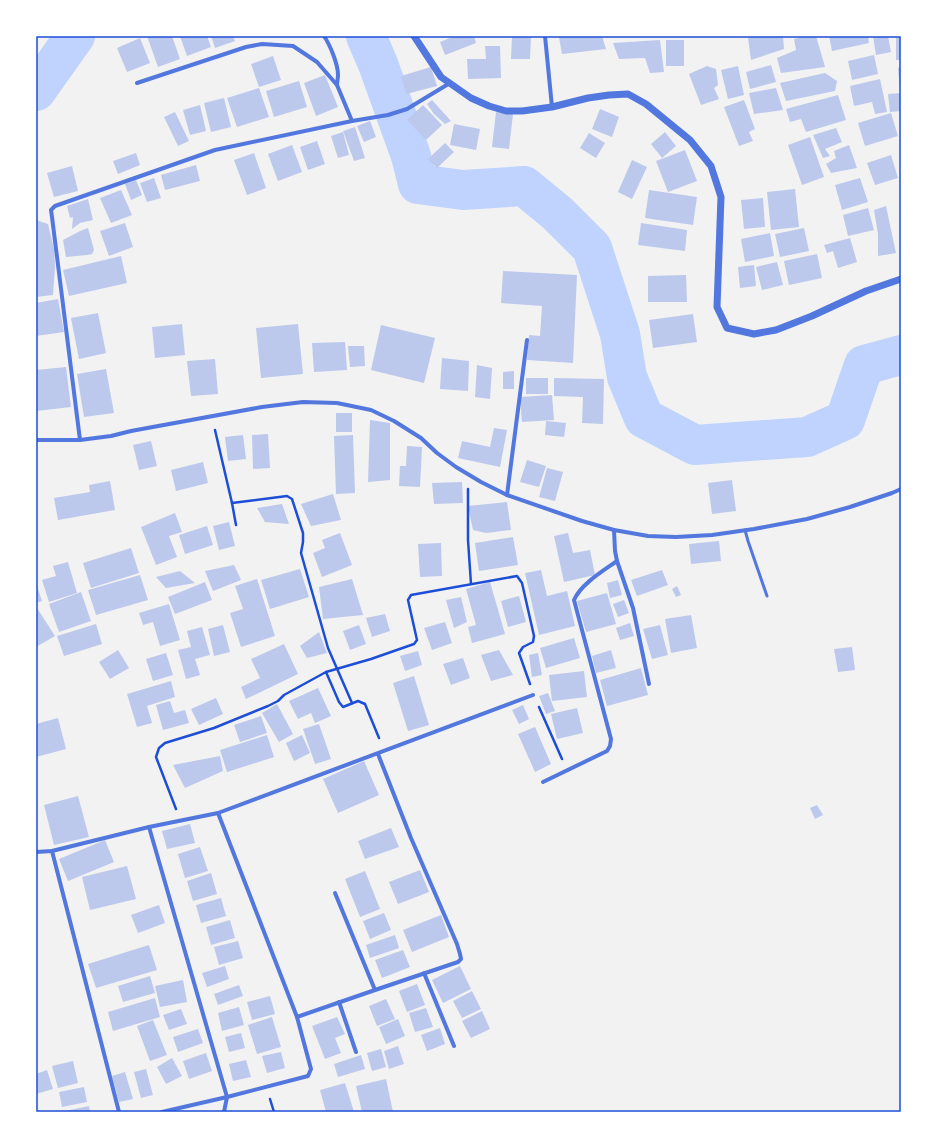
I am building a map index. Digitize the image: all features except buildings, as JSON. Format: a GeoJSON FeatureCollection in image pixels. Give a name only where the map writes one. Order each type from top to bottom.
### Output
{"type":"FeatureCollection","features":[{"type":"Feature","properties":{"kind":"street"},"geometry":{"type":"LineString","coordinates":[[324,36],[328,41],[336,63],[338,75],[337,85]]}},
{"type":"Feature","properties":{"kind":"street"},"geometry":{"type":"LineString","coordinates":[[414,36],[441,77],[471,98],[489,106],[506,111],[522,111],[552,107],[595,97],[628,94],[646,104],[690,140],[711,166],[721,197],[717,307],[727,328],[754,334],[776,330],[812,316],[866,291],[901,279]]}},
{"type":"Feature","properties":{"kind":"street"},"geometry":{"type":"LineString","coordinates":[[545,36],[552,107]]}},
{"type":"Feature","properties":{"kind":"street"},"geometry":{"type":"LineString","coordinates":[[137,83],[262,44],[293,46],[317,62],[337,85],[352,121]]}},
{"type":"Feature","properties":{"kind":"street"},"geometry":{"type":"LineString","coordinates":[[80,440],[53,225],[52,210],[55,206],[216,150],[352,121],[388,115],[408,109],[450,83]]}},
{"type":"Feature","properties":{"kind":"street"},"geometry":{"type":"LineString","coordinates":[[507,495],[527,340]]}},
{"type":"Feature","properties":{"kind":"street"},"geometry":{"type":"LineString","coordinates":[[36,440],[80,440],[111,436],[262,407],[303,402],[337,403],[371,410],[394,420],[421,438],[437,453],[456,467],[507,495],[582,521],[614,530],[648,536],[676,537],[712,535],[807,519],[857,505],[901,489]]}},
{"type":"Feature","properties":{"kind":"street"},"geometry":{"type":"LineString","coordinates":[[614,530],[617,561],[633,608],[649,684]]}},
{"type":"Feature","properties":{"kind":"street"},"geometry":{"type":"LineString","coordinates":[[543,782],[607,751],[610,746],[611,739],[574,600],[576,595],[584,586],[617,561]]}},
{"type":"Feature","properties":{"kind":"street"},"geometry":{"type":"LineString","coordinates":[[36,852],[52,851],[218,813],[533,695]]}},
{"type":"Feature","properties":{"kind":"street"},"geometry":{"type":"LineString","coordinates":[[297,1017],[458,962],[461,959],[378,754]]}},
{"type":"Feature","properties":{"kind":"street"},"geometry":{"type":"LineString","coordinates":[[162,1112],[308,1076],[311,1069],[297,1017],[218,813]]}},
{"type":"Feature","properties":{"kind":"street"},"geometry":{"type":"LineString","coordinates":[[149,828],[227,1097],[224,1112]]}},
{"type":"Feature","properties":{"kind":"street"},"geometry":{"type":"LineString","coordinates":[[52,851],[119,1112]]}},
{"type":"Feature","properties":{"kind":"street"},"geometry":{"type":"LineString","coordinates":[[335,893],[375,990]]}},
{"type":"Feature","properties":{"kind":"street"},"geometry":{"type":"LineString","coordinates":[[424,973],[454,1046]]}},
{"type":"Feature","properties":{"kind":"street"},"geometry":{"type":"LineString","coordinates":[[339,1002],[356,1052]]}},
{"type":"Feature","properties":{"kind":"lane"},"geometry":{"type":"LineString","coordinates":[[745,530],[767,596]]}},
{"type":"Feature","properties":{"kind":"path"},"geometry":{"type":"LineString","coordinates":[[212,416],[236,525]]}},
{"type":"Feature","properties":{"kind":"path"},"geometry":{"type":"LineString","coordinates":[[470,476],[468,493],[468,540],[471,584]]}},
{"type":"Feature","properties":{"kind":"path"},"geometry":{"type":"LineString","coordinates":[[232,503],[287,496],[292,499],[303,533],[301,553],[328,648],[352,703]]}},
{"type":"Feature","properties":{"kind":"path"},"geometry":{"type":"LineString","coordinates":[[181,821],[156,757],[159,748],[165,743],[214,728],[268,706],[278,701],[284,695],[326,672],[371,659],[414,644],[417,640],[408,600],[411,595],[517,576],[522,583],[534,636],[533,642],[523,647],[519,653],[533,695],[568,770]]}},
{"type":"Feature","properties":{"kind":"path"},"geometry":{"type":"LineString","coordinates":[[326,672],[339,702],[343,706],[358,701],[365,704],[384,752]]}},
{"type":"Feature","properties":{"kind":"waterway"},"geometry":{"type":"LineString","coordinates":[[36,91],[75,36]]}},
{"type":"Feature","properties":{"kind":"waterway"},"geometry":{"type":"LineString","coordinates":[[366,36],[378,64],[411,156],[418,184],[463,190],[524,186],[557,213],[592,248],[620,334],[627,377],[644,418],[695,445],[807,437],[845,420],[864,365],[901,355]]}}]}
